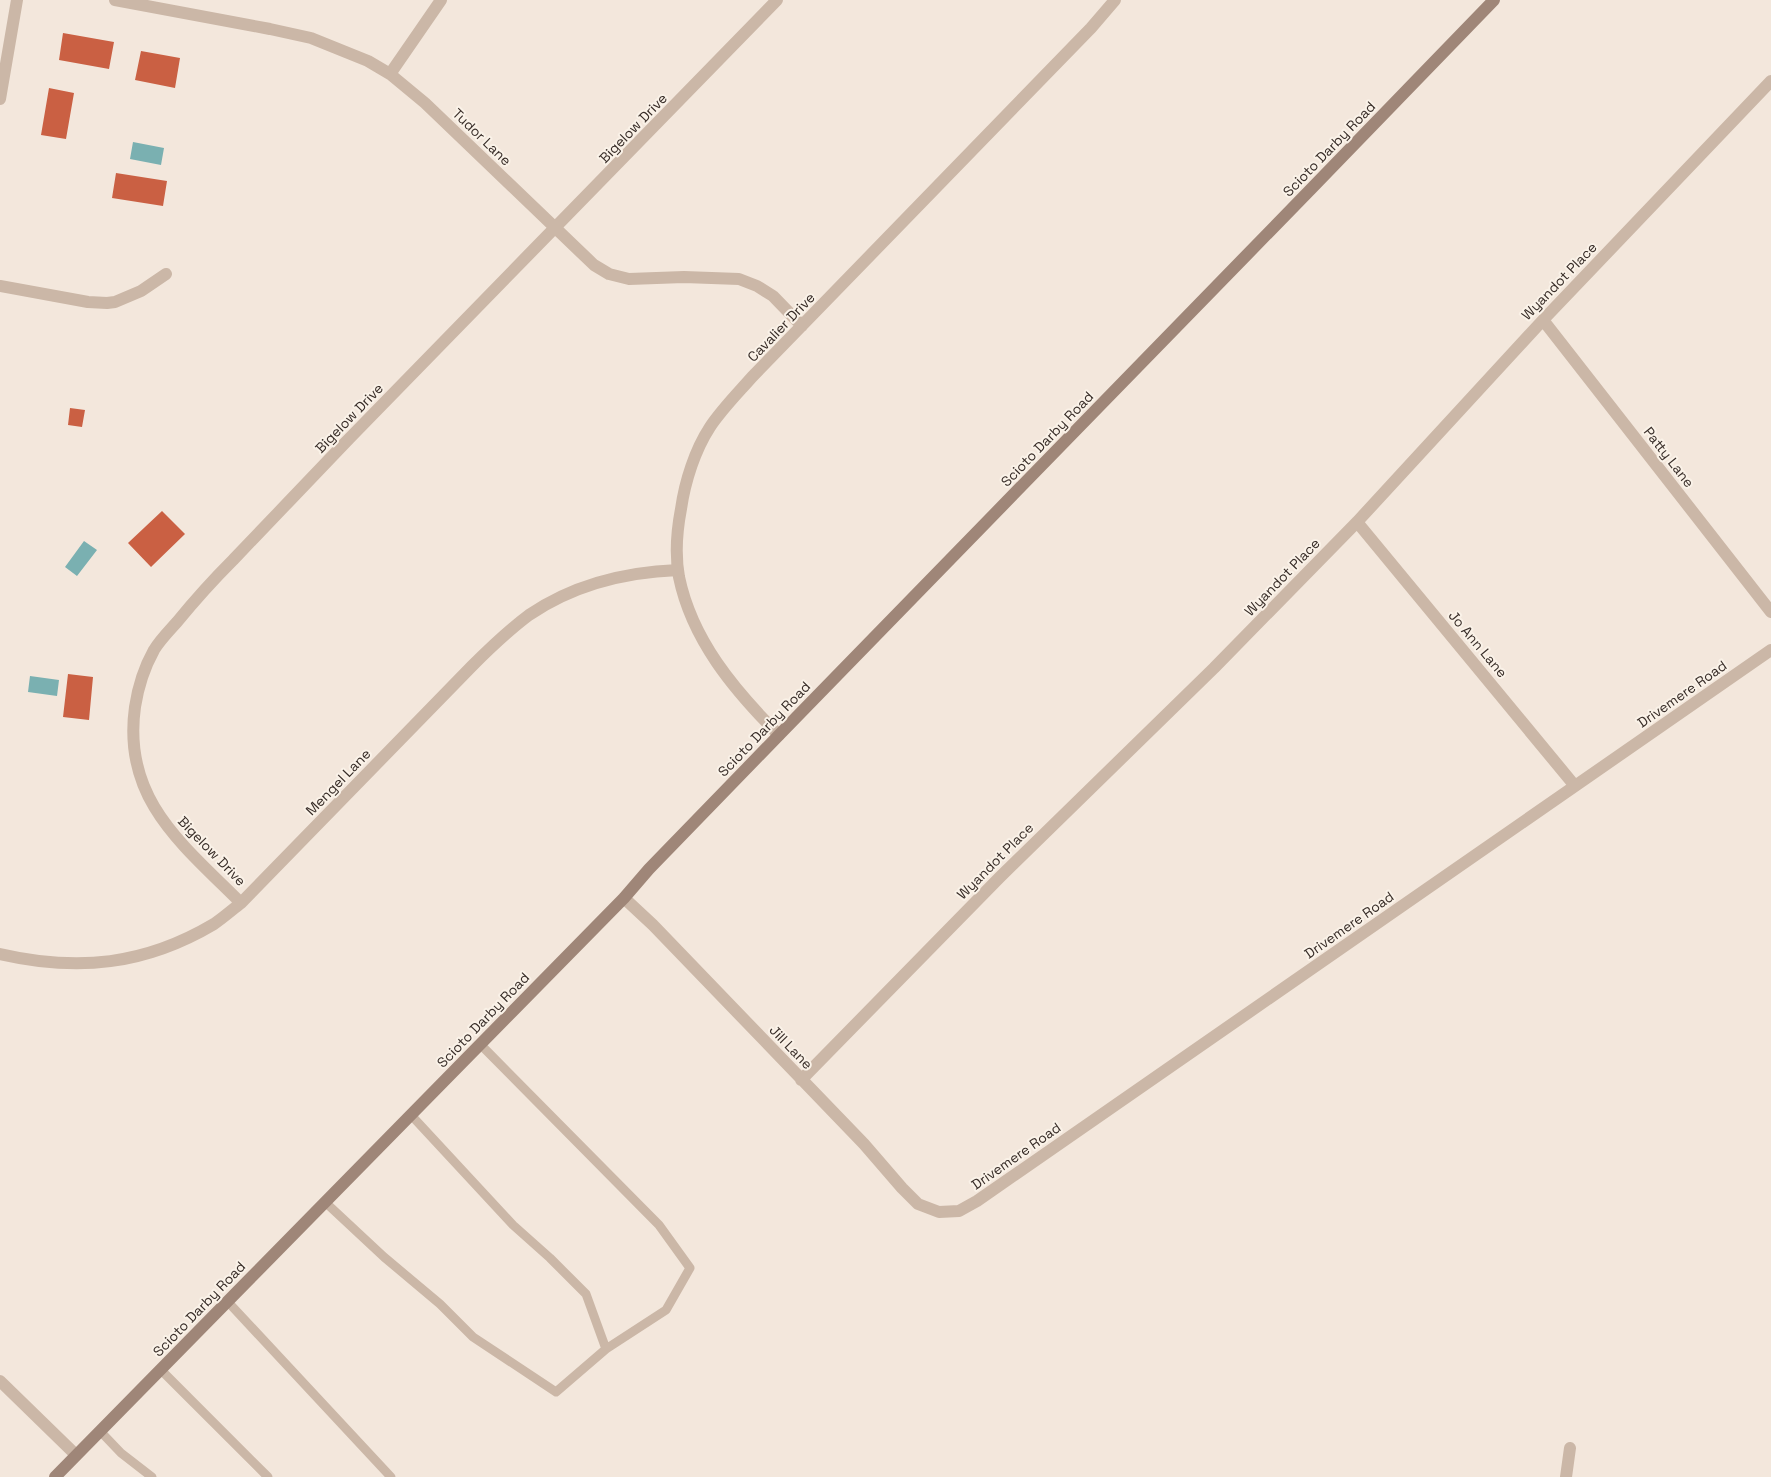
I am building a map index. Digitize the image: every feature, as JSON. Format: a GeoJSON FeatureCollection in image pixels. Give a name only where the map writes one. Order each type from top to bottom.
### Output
{"type":"FeatureCollection","features":[{"type":"Feature","properties":{"kind":"main road","name":"Scioto Darby Road"},"geometry":{"type":"LineString","coordinates":[[55,1477],[624,898],[649,869],[1494,0]]}},
{"type":"Feature","properties":{"kind":"street"},"geometry":{"type":"LineString","coordinates":[[0,99],[17,0]]}},
{"type":"Feature","properties":{"kind":"street","name":"Tudor Lane"},"geometry":{"type":"LineString","coordinates":[[115,0],[311,38],[368,61],[390,74],[425,103],[556,228],[580,254],[594,265],[609,274],[629,279],[739,278],[774,296],[802,326]]}},
{"type":"Feature","properties":{"kind":"street"},"geometry":{"type":"LineString","coordinates":[[390,74],[441,0]]}},
{"type":"Feature","properties":{"kind":"street","name":"Bigelow Drive"},"geometry":{"type":"LineString","coordinates":[[241,903],[177,839],[157,812],[143,788],[136,761],[133,734],[135,707],[141,676],[155,649],[201,592],[777,0]]}},
{"type":"Feature","properties":{"kind":"street","name":"Cavalier Drive"},"geometry":{"type":"LineString","coordinates":[[779,735],[747,703],[721,668],[697,632],[686,607],[678,570],[678,528],[684,490],[698,451],[710,426],[752,378],[1064,56],[1115,0]]}},
{"type":"Feature","properties":{"kind":"street","name":"Wyandot Place"},"geometry":{"type":"LineString","coordinates":[[801,1080],[993,884],[1214,668],[1357,522],[1543,320],[1771,81]]}},
{"type":"Feature","properties":{"kind":"street"},"geometry":{"type":"LineString","coordinates":[[0,286],[88,302],[107,303],[126,298],[141,291],[166,274]]}},
{"type":"Feature","properties":{"kind":"street","name":"Patty Lane"},"geometry":{"type":"LineString","coordinates":[[1543,320],[1771,612]]}},
{"type":"Feature","properties":{"kind":"street","name":"Jo Ann Lane"},"geometry":{"type":"LineString","coordinates":[[1357,522],[1575,786]]}},
{"type":"Feature","properties":{"kind":"street","name":"Mengel Lane"},"geometry":{"type":"LineString","coordinates":[[0,954],[20,959],[60,963],[95,963],[136,957],[175,944],[215,923],[241,903],[494,644],[530,615],[564,596],[594,584],[633,575],[678,570]]}},
{"type":"Feature","properties":{"kind":"street","name":"Drivemere Road"},"geometry":{"type":"LineString","coordinates":[[940,1212],[960,1211],[977,1201],[1771,650]]}},
{"type":"Feature","properties":{"kind":"street","name":"Jill Lane"},"geometry":{"type":"LineString","coordinates":[[624,898],[653,924],[864,1144],[918,1204],[940,1212]]}},
{"type":"Feature","properties":{"kind":"street"},"geometry":{"type":"LineString","coordinates":[[0,1382],[76,1455]]}},
{"type":"Feature","properties":{"kind":"street"},"geometry":{"type":"LineString","coordinates":[[1566,1477],[1570,1448]]}},
{"type":"Feature","properties":{"kind":"lane"},"geometry":{"type":"LineString","coordinates":[[325,1202],[440,1304],[473,1337],[556,1392],[606,1349],[666,1310],[690,1268],[659,1225],[480,1044]]}},
{"type":"Feature","properties":{"kind":"lane"},"geometry":{"type":"LineString","coordinates":[[411,1114],[513,1225],[586,1294],[606,1349]]}},
{"type":"Feature","properties":{"kind":"lane"},"geometry":{"type":"LineString","coordinates":[[228,1302],[391,1477]]}},
{"type":"Feature","properties":{"kind":"lane"},"geometry":{"type":"LineString","coordinates":[[161,1370],[268,1477]]}},
{"type":"Feature","properties":{"kind":"lane"},"geometry":{"type":"LineString","coordinates":[[100,1431],[121,1453],[152,1477]]}},
{"type":"Feature","properties":{"kind":"water"},"geometry":{"type":"Polygon","coordinates":[[[133,142],[164,148],[161,165],[130,159],[133,142]]]}},
{"type":"Feature","properties":{"kind":"water"},"geometry":{"type":"Polygon","coordinates":[[[84,541],[97,550],[77,576],[65,567],[84,541]]]}},
{"type":"Feature","properties":{"kind":"water"},"geometry":{"type":"Polygon","coordinates":[[[30,676],[59,680],[57,696],[28,692],[30,676]]]}},
{"type":"Feature","properties":{"kind":"building"},"geometry":{"type":"Polygon","coordinates":[[[63,33],[114,42],[109,69],[59,60],[63,33]]]}},
{"type":"Feature","properties":{"kind":"building"},"geometry":{"type":"Polygon","coordinates":[[[141,51],[180,58],[175,88],[135,80],[141,51]]]}},
{"type":"Feature","properties":{"kind":"building"},"geometry":{"type":"Polygon","coordinates":[[[49,88],[74,93],[66,139],[41,135],[49,88]]]}},
{"type":"Feature","properties":{"kind":"building"},"geometry":{"type":"Polygon","coordinates":[[[116,173],[167,181],[163,206],[112,198],[116,173]]]}},
{"type":"Feature","properties":{"kind":"building"},"geometry":{"type":"Polygon","coordinates":[[[70,408],[85,410],[82,427],[68,425],[70,408]]]}},
{"type":"Feature","properties":{"kind":"building"},"geometry":{"type":"Polygon","coordinates":[[[162,511],[185,534],[151,567],[128,543],[162,511]]]}},
{"type":"Feature","properties":{"kind":"building"},"geometry":{"type":"Polygon","coordinates":[[[68,674],[93,677],[89,720],[63,717],[68,674]]]}}]}
